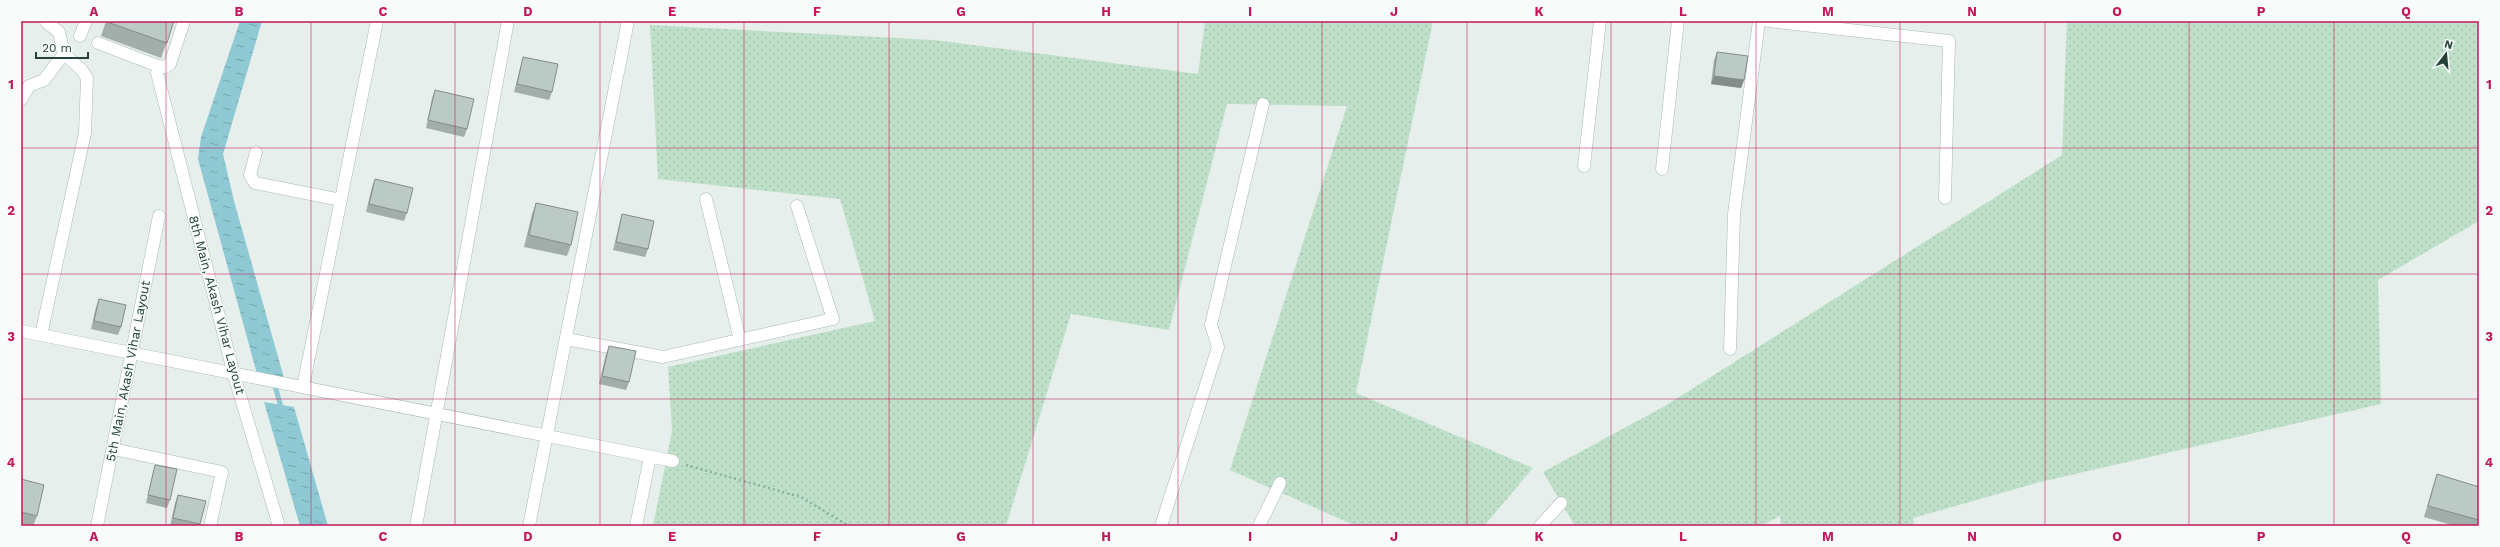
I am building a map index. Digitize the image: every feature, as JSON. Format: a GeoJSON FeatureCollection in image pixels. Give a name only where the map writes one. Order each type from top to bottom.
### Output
{"type":"FeatureCollection","features":[{"type":"Feature","properties":{"kind":"street"},"geometry":{"type":"LineString","coordinates":[[80,36],[86,21]]}},
{"type":"Feature","properties":{"kind":"street"},"geometry":{"type":"LineString","coordinates":[[98,43],[158,66],[165,67],[170,64],[184,21]]}},
{"type":"Feature","properties":{"kind":"street"},"geometry":{"type":"LineString","coordinates":[[303,387],[377,21]]}},
{"type":"Feature","properties":{"kind":"street"},"geometry":{"type":"LineString","coordinates":[[416,526],[508,21]]}},
{"type":"Feature","properties":{"kind":"street"},"geometry":{"type":"LineString","coordinates":[[529,526],[628,21]]}},
{"type":"Feature","properties":{"kind":"street"},"geometry":{"type":"LineString","coordinates":[[1584,166],[1600,21]]}},
{"type":"Feature","properties":{"kind":"street"},"geometry":{"type":"LineString","coordinates":[[1662,169],[1678,21]]}},
{"type":"Feature","properties":{"kind":"street"},"geometry":{"type":"LineString","coordinates":[[1730,350],[1734,214],[1759,21]]}},
{"type":"Feature","properties":{"kind":"street"},"geometry":{"type":"LineString","coordinates":[[1768,21],[1861,26],[1949,41],[1945,198]]}},
{"type":"Feature","properties":{"kind":"street"},"geometry":{"type":"LineString","coordinates":[[41,335],[85,133],[87,78],[81,69],[64,54],[59,32],[46,22]]}},
{"type":"Feature","properties":{"kind":"street"},"geometry":{"type":"LineString","coordinates":[[21,100],[29,86],[44,80],[64,54]]}},
{"type":"Feature","properties":{"kind":"street","name":"8th Main, Akash Vihar Layout"},"geometry":{"type":"LineString","coordinates":[[158,66],[157,73],[159,82],[279,526]]}},
{"type":"Feature","properties":{"kind":"street"},"geometry":{"type":"LineString","coordinates":[[1161,526],[1218,347],[1211,325],[1263,104]]}},
{"type":"Feature","properties":{"kind":"street"},"geometry":{"type":"LineString","coordinates":[[256,152],[250,175],[255,183],[341,200]]}},
{"type":"Feature","properties":{"kind":"street"},"geometry":{"type":"LineString","coordinates":[[706,199],[740,340]]}},
{"type":"Feature","properties":{"kind":"street"},"geometry":{"type":"LineString","coordinates":[[566,338],[663,357],[833,319],[797,206]]}},
{"type":"Feature","properties":{"kind":"street","name":"5th Main, Akash Vihar Layout"},"geometry":{"type":"LineString","coordinates":[[97,526],[133,353],[159,216]]}},
{"type":"Feature","properties":{"kind":"street"},"geometry":{"type":"LineString","coordinates":[[21,331],[239,376],[303,387],[673,461]]}},
{"type":"Feature","properties":{"kind":"street"},"geometry":{"type":"LineString","coordinates":[[113,449],[222,472],[210,526]]}},
{"type":"Feature","properties":{"kind":"street"},"geometry":{"type":"LineString","coordinates":[[636,526],[650,457]]}},
{"type":"Feature","properties":{"kind":"street"},"geometry":{"type":"LineString","coordinates":[[1259,526],[1280,483]]}},
{"type":"Feature","properties":{"kind":"street"},"geometry":{"type":"LineString","coordinates":[[1540,526],[1561,503]]}},
{"type":"Feature","properties":{"kind":"path"},"geometry":{"type":"LineString","coordinates":[[673,461],[801,497],[849,526]]}},
{"type":"Feature","properties":{"kind":"green space"},"geometry":{"type":"Polygon","coordinates":[[[1205,21],[1433,21],[1356,393],[1533,468],[1484,526],[1356,526],[1230,470],[1347,106],[1227,104],[1169,330],[1071,314],[1006,526],[653,526],[672,431],[668,367],[875,321],[840,199],[658,179],[650,25],[934,40],[1198,74],[1205,21]]]}},
{"type":"Feature","properties":{"kind":"green space"},"geometry":{"type":"Polygon","coordinates":[[[2067,21],[2479,21],[2479,221],[2378,280],[2381,404],[2040,482],[1913,518],[1914,526],[1781,526],[1780,516],[1761,526],[1575,526],[1543,472],[1665,406],[2062,155],[2067,21]]]}},
{"type":"Feature","properties":{"kind":"water"},"geometry":{"type":"Polygon","coordinates":[[[240,21],[262,21],[223,154],[234,201],[284,378],[257,374],[198,159],[201,137],[240,21]]]}},
{"type":"Feature","properties":{"kind":"water"},"geometry":{"type":"Polygon","coordinates":[[[264,402],[294,407],[328,526],[300,526],[264,402]]]}},
{"type":"Feature","properties":{"kind":"building"},"geometry":{"type":"Polygon","coordinates":[[[107,21],[174,21],[167,43],[107,21]]]}},
{"type":"Feature","properties":{"kind":"building"},"geometry":{"type":"Polygon","coordinates":[[[1717,52],[1748,56],[1744,80],[1714,76],[1717,52]]]}},
{"type":"Feature","properties":{"kind":"building"},"geometry":{"type":"Polygon","coordinates":[[[523,57],[558,64],[552,92],[517,84],[523,57]]]}},
{"type":"Feature","properties":{"kind":"building"},"geometry":{"type":"Polygon","coordinates":[[[435,90],[474,99],[467,129],[428,120],[435,90]]]}},
{"type":"Feature","properties":{"kind":"building"},"geometry":{"type":"Polygon","coordinates":[[[375,179],[413,188],[407,213],[369,204],[375,179]]]}},
{"type":"Feature","properties":{"kind":"building"},"geometry":{"type":"Polygon","coordinates":[[[536,203],[578,212],[571,245],[529,235],[536,203]]]}},
{"type":"Feature","properties":{"kind":"building"},"geometry":{"type":"Polygon","coordinates":[[[622,214],[654,221],[648,249],[616,242],[622,214]]]}},
{"type":"Feature","properties":{"kind":"building"},"geometry":{"type":"Polygon","coordinates":[[[99,299],[126,305],[121,327],[94,321],[99,299]]]}},
{"type":"Feature","properties":{"kind":"building"},"geometry":{"type":"Polygon","coordinates":[[[609,346],[636,351],[629,382],[602,376],[609,346]]]}},
{"type":"Feature","properties":{"kind":"building"},"geometry":{"type":"Polygon","coordinates":[[[155,465],[177,469],[170,500],[148,495],[155,465]]]}},
{"type":"Feature","properties":{"kind":"building"},"geometry":{"type":"Polygon","coordinates":[[[2437,474],[2479,487],[2479,520],[2428,506],[2437,474]]]}},
{"type":"Feature","properties":{"kind":"building"},"geometry":{"type":"Polygon","coordinates":[[[21,479],[44,485],[37,516],[21,512],[21,479]]]}},
{"type":"Feature","properties":{"kind":"building"},"geometry":{"type":"Polygon","coordinates":[[[178,495],[206,501],[200,524],[173,518],[178,495]]]}},
{"type":"Feature","properties":{"kind":"waterway"},"geometry":{"type":"LineString","coordinates":[[274,382],[282,411]]}}]}
